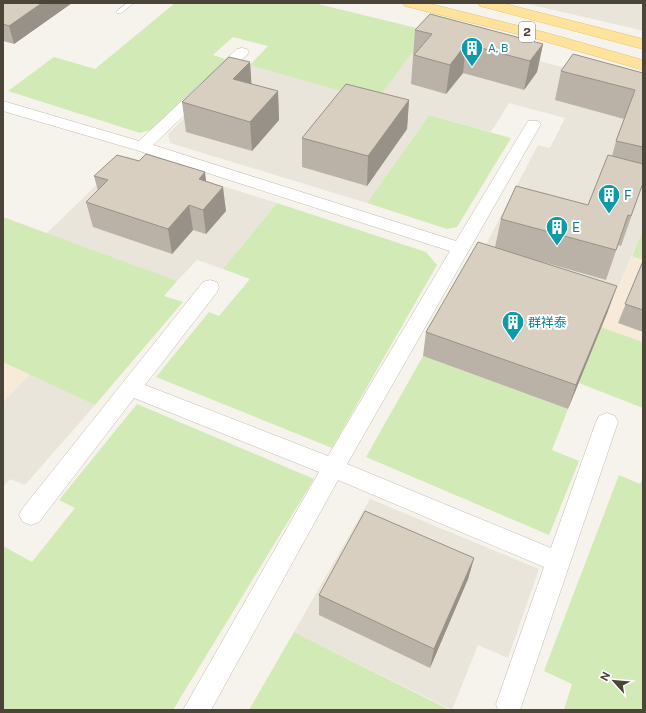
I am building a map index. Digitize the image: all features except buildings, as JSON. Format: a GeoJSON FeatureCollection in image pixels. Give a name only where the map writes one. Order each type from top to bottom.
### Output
{"type":"FeatureCollection","features":[{"type":"Feature","properties":{"kind":"main road","name":"2"},"geometry":{"type":"LineString","coordinates":[[410,3],[542,36],[643,65]]}},
{"type":"Feature","properties":{"kind":"main road","name":"2"},"geometry":{"type":"LineString","coordinates":[[485,3],[643,44]]}},
{"type":"Feature","properties":{"kind":"street"},"geometry":{"type":"LineString","coordinates":[[142,147],[242,52]]}},
{"type":"Feature","properties":{"kind":"street"},"geometry":{"type":"LineString","coordinates":[[3,106],[142,147],[460,248]]}},
{"type":"Feature","properties":{"kind":"street"},"geometry":{"type":"LineString","coordinates":[[196,710],[333,468],[533,124]]}},
{"type":"Feature","properties":{"kind":"street"},"geometry":{"type":"LineString","coordinates":[[30,515],[210,286]]}},
{"type":"Feature","properties":{"kind":"street"},"geometry":{"type":"LineString","coordinates":[[130,388],[333,468],[559,562]]}},
{"type":"Feature","properties":{"kind":"street"},"geometry":{"type":"LineString","coordinates":[[509,704],[607,422]]}},
{"type":"Feature","properties":{"kind":"lane"},"geometry":{"type":"LineString","coordinates":[[119,12],[131,3]]}},
{"type":"Feature","properties":{"kind":"shaded area"},"geometry":{"type":"Polygon","coordinates":[[[523,3],[643,3],[643,31],[632,28],[523,3]]]}},
{"type":"Feature","properties":{"kind":"shaded area"},"geometry":{"type":"Polygon","coordinates":[[[429,31],[643,89],[643,229],[608,311],[474,267],[538,145],[550,148],[565,118],[509,103],[491,132],[429,115],[367,203],[170,143],[168,134],[241,62],[376,101],[429,31]]]}},
{"type":"Feature","properties":{"kind":"shaded area"},"geometry":{"type":"Polygon","coordinates":[[[126,156],[277,203],[223,269],[197,260],[177,281],[46,234],[126,156]]]}},
{"type":"Feature","properties":{"kind":"shaded area"},"geometry":{"type":"Polygon","coordinates":[[[632,256],[643,260],[643,342],[601,327],[632,256]]]}},
{"type":"Feature","properties":{"kind":"shaded area"},"geometry":{"type":"Polygon","coordinates":[[[3,362],[30,374],[3,402],[3,362]]]}},
{"type":"Feature","properties":{"kind":"shaded area"},"geometry":{"type":"Polygon","coordinates":[[[30,374],[95,405],[25,485],[10,479],[3,487],[3,402],[30,374]]]}},
{"type":"Feature","properties":{"kind":"shaded area"},"geometry":{"type":"Polygon","coordinates":[[[370,499],[539,569],[508,658],[478,645],[452,710],[294,632],[370,499]]]}},
{"type":"Feature","properties":{"kind":"green space"},"geometry":{"type":"Polygon","coordinates":[[[175,3],[314,3],[429,31],[376,101],[250,65],[268,46],[233,37],[213,55],[228,60],[154,129],[140,133],[8,91],[54,57],[95,69],[175,3]]]}},
{"type":"Feature","properties":{"kind":"green space"},"geometry":{"type":"Polygon","coordinates":[[[429,115],[511,138],[457,227],[447,229],[367,203],[429,115]]]}},
{"type":"Feature","properties":{"kind":"green space"},"geometry":{"type":"Polygon","coordinates":[[[277,203],[426,252],[437,265],[332,448],[156,377],[209,312],[219,316],[250,279],[223,269],[277,203]]]}},
{"type":"Feature","properties":{"kind":"green space"},"geometry":{"type":"Polygon","coordinates":[[[3,217],[177,281],[164,296],[183,302],[95,405],[3,362],[3,217]]]}},
{"type":"Feature","properties":{"kind":"green space"},"geometry":{"type":"Polygon","coordinates":[[[643,229],[643,260],[632,256],[643,229]]]}},
{"type":"Feature","properties":{"kind":"green space"},"geometry":{"type":"Polygon","coordinates":[[[601,327],[643,342],[643,408],[579,383],[601,327]]]}},
{"type":"Feature","properties":{"kind":"green space"},"geometry":{"type":"Polygon","coordinates":[[[423,356],[568,409],[552,450],[579,461],[549,535],[366,457],[423,356]]]}},
{"type":"Feature","properties":{"kind":"green space"},"geometry":{"type":"Polygon","coordinates":[[[137,404],[314,479],[173,710],[3,710],[3,546],[32,562],[75,508],[59,500],[137,404]]]}},
{"type":"Feature","properties":{"kind":"green space"},"geometry":{"type":"Polygon","coordinates":[[[619,475],[640,484],[643,477],[643,710],[564,710],[572,684],[544,671],[619,475]]]}},
{"type":"Feature","properties":{"kind":"green space"},"geometry":{"type":"Polygon","coordinates":[[[294,632],[450,710],[249,710],[294,632]]]}},
{"type":"Feature","properties":{"kind":"place","name":"A, B"},"geometry":{"type":"Point","coordinates":[472,68]}},
{"type":"Feature","properties":{"kind":"place","name":"F"},"geometry":{"type":"Point","coordinates":[609,214]}},
{"type":"Feature","properties":{"kind":"place","name":"E"},"geometry":{"type":"Point","coordinates":[557,246]}},
{"type":"Feature","properties":{"kind":"place","name":"群祥泰"},"geometry":{"type":"Point","coordinates":[513,342]}}]}
